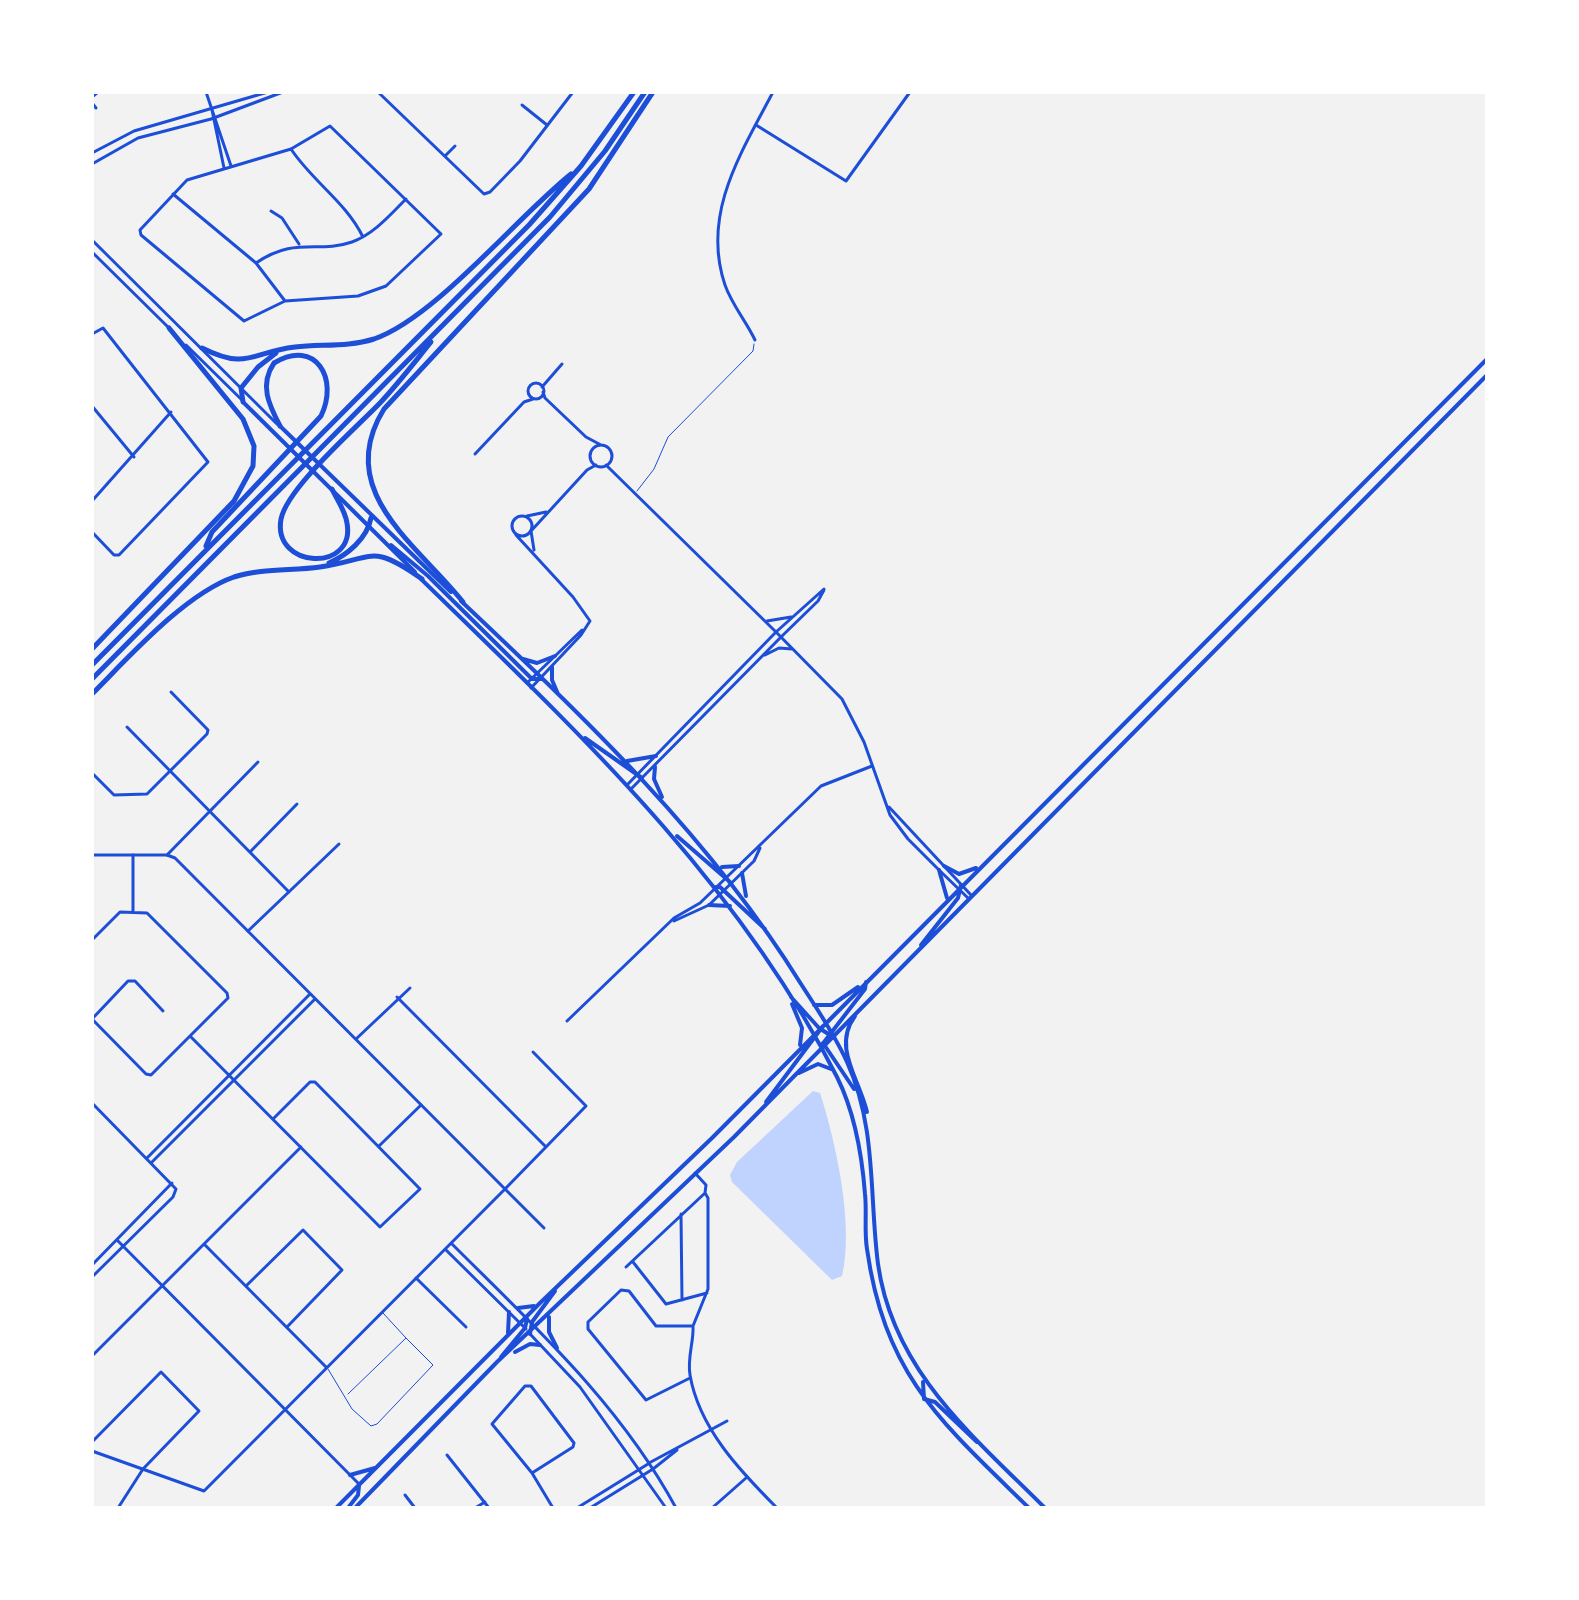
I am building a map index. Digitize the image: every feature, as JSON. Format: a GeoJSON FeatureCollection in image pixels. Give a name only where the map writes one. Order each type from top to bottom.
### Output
{"type":"FeatureCollection","features":[{"type":"Feature","properties":{"kind":"highway"},"geometry":{"type":"LineString","coordinates":[[92,665],[519,235],[581,166],[634,92]]}},
{"type":"Feature","properties":{"kind":"highway"},"geometry":{"type":"LineString","coordinates":[[92,679],[572,192],[616,138],[645,92]]}},
{"type":"Feature","properties":{"kind":"highway"},"geometry":{"type":"LineString","coordinates":[[463,602],[400,533],[377,499],[367,462],[375,424],[394,398],[589,189],[653,92]]}},
{"type":"Feature","properties":{"kind":"highway"},"geometry":{"type":"LineString","coordinates":[[202,348],[219,357],[241,361],[280,350],[350,345],[377,338],[402,326],[581,166]]}},
{"type":"Feature","properties":{"kind":"highway"},"geometry":{"type":"LineString","coordinates":[[332,489],[348,524],[345,541],[327,558],[307,559],[290,549],[282,537],[281,525],[286,507],[302,484],[397,384],[446,322]]}},
{"type":"Feature","properties":{"kind":"highway"},"geometry":{"type":"LineString","coordinates":[[92,649],[234,501],[253,466],[254,446],[243,419],[169,328]]}},
{"type":"Feature","properties":{"kind":"highway"},"geometry":{"type":"LineString","coordinates":[[243,402],[241,388],[258,367],[280,350]]}},
{"type":"Feature","properties":{"kind":"highway"},"geometry":{"type":"LineString","coordinates":[[203,551],[212,532],[321,416],[329,395],[327,375],[304,357],[289,357],[274,363],[266,381],[268,404],[280,426]]}},
{"type":"Feature","properties":{"kind":"highway"},"geometry":{"type":"LineString","coordinates":[[321,567],[348,552],[369,527],[371,518]]}},
{"type":"Feature","properties":{"kind":"highway"},"geometry":{"type":"LineString","coordinates":[[92,694],[188,604],[212,588],[242,575],[321,567],[379,554],[422,579]]}},
{"type":"Feature","properties":{"kind":"main road"},"geometry":{"type":"LineString","coordinates":[[1029,1508],[924,1399],[894,1353],[877,1305],[866,1246],[862,1160],[848,1104],[822,1045],[824,1023],[1487,359]]}},
{"type":"Feature","properties":{"kind":"main road"},"geometry":{"type":"LineString","coordinates":[[336,1508],[540,1303],[712,1138],[800,1046],[863,1005],[1487,375]]}},
{"type":"Feature","properties":{"kind":"main road"},"geometry":{"type":"LineString","coordinates":[[243,402],[630,786],[716,887],[767,931]]}},
{"type":"Feature","properties":{"kind":"main road"},"geometry":{"type":"LineString","coordinates":[[280,426],[371,518],[520,658],[534,676]]}},
{"type":"Feature","properties":{"kind":"main road"},"geometry":{"type":"LineString","coordinates":[[383,540],[428,576],[534,676],[541,679],[626,760],[636,775]]}},
{"type":"Feature","properties":{"kind":"main road"},"geometry":{"type":"LineString","coordinates":[[520,658],[537,663],[555,656]]}},
{"type":"Feature","properties":{"kind":"main road"},"geometry":{"type":"LineString","coordinates":[[552,667],[552,680],[559,696]]}},
{"type":"Feature","properties":{"kind":"main road"},"geometry":{"type":"LineString","coordinates":[[583,738],[591,739],[643,778],[720,867],[726,878]]}},
{"type":"Feature","properties":{"kind":"main road"},"geometry":{"type":"LineString","coordinates":[[626,760],[656,756]]}},
{"type":"Feature","properties":{"kind":"main road"},"geometry":{"type":"LineString","coordinates":[[655,767],[654,778],[663,800]]}},
{"type":"Feature","properties":{"kind":"main road"},"geometry":{"type":"LineString","coordinates":[[673,834],[732,882],[748,902],[824,1023],[822,1045],[858,1094]]}},
{"type":"Feature","properties":{"kind":"main road"},"geometry":{"type":"LineString","coordinates":[[947,901],[942,868],[959,874],[982,865]]}},
{"type":"Feature","properties":{"kind":"main road"},"geometry":{"type":"LineString","coordinates":[[720,867],[739,866]]}},
{"type":"Feature","properties":{"kind":"main road"},"geometry":{"type":"LineString","coordinates":[[742,873],[748,902]]}},
{"type":"Feature","properties":{"kind":"main road"},"geometry":{"type":"LineString","coordinates":[[920,948],[924,937],[960,889]]}},
{"type":"Feature","properties":{"kind":"main road"},"geometry":{"type":"LineString","coordinates":[[722,892],[788,995],[848,1065],[867,1127]]}},
{"type":"Feature","properties":{"kind":"main road"},"geometry":{"type":"LineString","coordinates":[[709,905],[730,906]]}},
{"type":"Feature","properties":{"kind":"main road"},"geometry":{"type":"LineString","coordinates":[[763,1107],[822,1034],[865,989],[867,980]]}},
{"type":"Feature","properties":{"kind":"main road"},"geometry":{"type":"LineString","coordinates":[[814,1005],[832,1005],[861,986]]}},
{"type":"Feature","properties":{"kind":"main road"},"geometry":{"type":"LineString","coordinates":[[788,995],[802,1028],[800,1046]]}},
{"type":"Feature","properties":{"kind":"main road"},"geometry":{"type":"LineString","coordinates":[[863,1005],[843,1037],[866,1107],[878,1265],[884,1295],[899,1337],[922,1379],[947,1411],[1045,1508]]}},
{"type":"Feature","properties":{"kind":"main road"},"geometry":{"type":"LineString","coordinates":[[509,1355],[763,1107],[822,1045]]}},
{"type":"Feature","properties":{"kind":"main road"},"geometry":{"type":"LineString","coordinates":[[796,1074],[820,1064],[835,1073]]}},
{"type":"Feature","properties":{"kind":"main road"},"geometry":{"type":"LineString","coordinates":[[530,1334],[532,1322],[559,1285]]}},
{"type":"Feature","properties":{"kind":"main road"},"geometry":{"type":"LineString","coordinates":[[518,1308],[540,1303]]}},
{"type":"Feature","properties":{"kind":"main road"},"geometry":{"type":"LineString","coordinates":[[507,1336],[509,1312]]}},
{"type":"Feature","properties":{"kind":"main road"},"geometry":{"type":"LineString","coordinates":[[355,1508],[497,1362],[525,1328],[527,1316]]}},
{"type":"Feature","properties":{"kind":"main road"},"geometry":{"type":"LineString","coordinates":[[549,1317],[548,1326],[557,1348]]}},
{"type":"Feature","properties":{"kind":"main road"},"geometry":{"type":"LineString","coordinates":[[497,1362],[530,1344],[540,1345]]}},
{"type":"Feature","properties":{"kind":"main road"},"geometry":{"type":"LineString","coordinates":[[922,1379],[924,1399]]}},
{"type":"Feature","properties":{"kind":"main road"},"geometry":{"type":"LineString","coordinates":[[924,1399],[935,1402],[964,1433],[983,1447]]}},
{"type":"Feature","properties":{"kind":"main road"},"geometry":{"type":"LineString","coordinates":[[350,1475],[377,1467]]}},
{"type":"Feature","properties":{"kind":"main road"},"geometry":{"type":"LineString","coordinates":[[359,1485],[369,1495]]}},
{"type":"Feature","properties":{"kind":"main road"},"geometry":{"type":"LineString","coordinates":[[348,1508],[358,1495],[359,1485]]}},
{"type":"Feature","properties":{"kind":"street"},"geometry":{"type":"LineString","coordinates":[[92,97],[98,92]]}},
{"type":"Feature","properties":{"kind":"street"},"geometry":{"type":"LineString","coordinates":[[206,92],[217,117],[231,166]]}},
{"type":"Feature","properties":{"kind":"street"},"geometry":{"type":"LineString","coordinates":[[92,153],[134,131],[268,92]]}},
{"type":"Feature","properties":{"kind":"street"},"geometry":{"type":"LineString","coordinates":[[92,164],[138,138],[211,119],[283,92]]}},
{"type":"Feature","properties":{"kind":"street"},"geometry":{"type":"LineString","coordinates":[[378,92],[478,191],[490,192],[548,126],[573,92]]}},
{"type":"Feature","properties":{"kind":"street"},"geometry":{"type":"LineString","coordinates":[[755,340],[726,288],[719,265],[717,229],[726,187],[773,92]]}},
{"type":"Feature","properties":{"kind":"street"},"geometry":{"type":"LineString","coordinates":[[756,125],[846,181],[910,92]]}},
{"type":"Feature","properties":{"kind":"street"},"geometry":{"type":"LineString","coordinates":[[92,103],[96,108]]}},
{"type":"Feature","properties":{"kind":"street"},"geometry":{"type":"LineString","coordinates":[[522,105],[548,126]]}},
{"type":"Feature","properties":{"kind":"street"},"geometry":{"type":"LineString","coordinates":[[212,110],[211,119],[224,168]]}},
{"type":"Feature","properties":{"kind":"street"},"geometry":{"type":"LineString","coordinates":[[330,126],[441,234],[386,286],[358,296],[285,301],[244,321],[141,235],[140,230],[187,180],[231,166],[291,149],[330,126]]}},
{"type":"Feature","properties":{"kind":"street"},"geometry":{"type":"LineString","coordinates":[[445,156],[455,146]]}},
{"type":"Feature","properties":{"kind":"street"},"geometry":{"type":"LineString","coordinates":[[291,149],[351,216],[363,237]]}},
{"type":"Feature","properties":{"kind":"street"},"geometry":{"type":"LineString","coordinates":[[172,193],[256,263],[285,301]]}},
{"type":"Feature","properties":{"kind":"street"},"geometry":{"type":"LineString","coordinates":[[256,263],[269,254],[299,245],[350,243],[363,237],[406,199]]}},
{"type":"Feature","properties":{"kind":"street"},"geometry":{"type":"LineString","coordinates":[[271,211],[282,218],[299,245]]}},
{"type":"Feature","properties":{"kind":"street"},"geometry":{"type":"LineString","coordinates":[[92,240],[280,426]]}},
{"type":"Feature","properties":{"kind":"street"},"geometry":{"type":"LineString","coordinates":[[92,252],[243,402]]}},
{"type":"Feature","properties":{"kind":"street"},"geometry":{"type":"LineString","coordinates":[[92,334],[103,328],[208,462],[119,555],[114,555],[92,532]]}},
{"type":"Feature","properties":{"kind":"street"},"geometry":{"type":"LineString","coordinates":[[562,364],[541,388],[542,398],[586,437],[611,452],[607,464]]}},
{"type":"Feature","properties":{"kind":"street"},"geometry":{"type":"LineString","coordinates":[[474,453],[524,402],[532,384],[541,388]]}},
{"type":"Feature","properties":{"kind":"street"},"geometry":{"type":"LineString","coordinates":[[528,393],[533,399]]}},
{"type":"Feature","properties":{"kind":"street"},"geometry":{"type":"LineString","coordinates":[[524,402],[542,398]]}},
{"type":"Feature","properties":{"kind":"street"},"geometry":{"type":"LineString","coordinates":[[92,406],[134,457]]}},
{"type":"Feature","properties":{"kind":"street"},"geometry":{"type":"LineString","coordinates":[[92,501],[171,412]]}},
{"type":"Feature","properties":{"kind":"street"},"geometry":{"type":"LineString","coordinates":[[586,437],[593,449]]}},
{"type":"Feature","properties":{"kind":"street"},"geometry":{"type":"LineString","coordinates":[[587,470],[593,449],[601,445]]}},
{"type":"Feature","properties":{"kind":"street"},"geometry":{"type":"LineString","coordinates":[[590,458],[596,465]]}},
{"type":"Feature","properties":{"kind":"street"},"geometry":{"type":"LineString","coordinates":[[607,464],[842,699],[855,721],[887,804],[969,896]]}},
{"type":"Feature","properties":{"kind":"street"},"geometry":{"type":"LineString","coordinates":[[516,535],[523,536],[531,531],[587,470],[607,464]]}},
{"type":"Feature","properties":{"kind":"street"},"geometry":{"type":"LineString","coordinates":[[529,686],[541,679],[590,621],[536,554],[516,535],[512,522],[516,517],[540,516],[549,510]]}},
{"type":"Feature","properties":{"kind":"street"},"geometry":{"type":"LineString","coordinates":[[525,516],[532,523],[536,554]]}},
{"type":"Feature","properties":{"kind":"street"},"geometry":{"type":"LineString","coordinates":[[824,589],[818,601],[655,767],[630,786],[636,775],[776,632],[824,589]]}},
{"type":"Feature","properties":{"kind":"street"},"geometry":{"type":"LineString","coordinates":[[765,621],[791,617]]}},
{"type":"Feature","properties":{"kind":"street"},"geometry":{"type":"LineString","coordinates":[[529,686],[534,676],[585,628]]}},
{"type":"Feature","properties":{"kind":"street"},"geometry":{"type":"LineString","coordinates":[[762,656],[779,648],[793,649]]}},
{"type":"Feature","properties":{"kind":"street"},"geometry":{"type":"LineString","coordinates":[[92,773],[114,795],[142,796],[171,771],[208,730],[171,692]]}},
{"type":"Feature","properties":{"kind":"street"},"geometry":{"type":"LineString","coordinates":[[127,727],[289,892]]}},
{"type":"Feature","properties":{"kind":"street"},"geometry":{"type":"LineString","coordinates":[[167,855],[258,762]]}},
{"type":"Feature","properties":{"kind":"street"},"geometry":{"type":"LineString","coordinates":[[567,1021],[672,922],[760,848],[825,783],[872,766]]}},
{"type":"Feature","properties":{"kind":"street"},"geometry":{"type":"LineString","coordinates":[[250,852],[297,804]]}},
{"type":"Feature","properties":{"kind":"street"},"geometry":{"type":"LineString","coordinates":[[248,931],[339,844]]}},
{"type":"Feature","properties":{"kind":"street"},"geometry":{"type":"LineString","coordinates":[[672,922],[709,905],[742,873],[760,848]]}},
{"type":"Feature","properties":{"kind":"street"},"geometry":{"type":"LineString","coordinates":[[93,854],[167,855],[190,872],[544,1228]]}},
{"type":"Feature","properties":{"kind":"street"},"geometry":{"type":"LineString","coordinates":[[133,855],[133,911]]}},
{"type":"Feature","properties":{"kind":"street"},"geometry":{"type":"LineString","coordinates":[[92,940],[120,912],[147,913],[227,993],[228,998],[151,1075],[146,1074],[92,1019],[128,981],[135,981],[163,1011]]}},
{"type":"Feature","properties":{"kind":"street"},"geometry":{"type":"LineString","coordinates":[[356,1039],[410,988]]}},
{"type":"Feature","properties":{"kind":"street"},"geometry":{"type":"LineString","coordinates":[[147,1158],[310,994]]}},
{"type":"Feature","properties":{"kind":"street"},"geometry":{"type":"LineString","coordinates":[[397,997],[546,1147]]}},
{"type":"Feature","properties":{"kind":"street"},"geometry":{"type":"LineString","coordinates":[[152,1162],[315,999]]}},
{"type":"Feature","properties":{"kind":"street"},"geometry":{"type":"LineString","coordinates":[[190,1036],[380,1227],[420,1189],[315,1082],[310,1082],[273,1119]]}},
{"type":"Feature","properties":{"kind":"street"},"geometry":{"type":"LineString","coordinates":[[92,1451],[204,1491],[586,1106],[533,1052]]}},
{"type":"Feature","properties":{"kind":"street"},"geometry":{"type":"LineString","coordinates":[[92,1103],[176,1189],[173,1197],[93,1274]]}},
{"type":"Feature","properties":{"kind":"street"},"geometry":{"type":"LineString","coordinates":[[379,1146],[421,1105]]}},
{"type":"Feature","properties":{"kind":"street"},"geometry":{"type":"LineString","coordinates":[[92,1356],[301,1147]]}},
{"type":"Feature","properties":{"kind":"street"},"geometry":{"type":"LineString","coordinates":[[695,1173],[706,1185],[708,1198],[707,1293],[693,1326],[690,1378],[712,1429],[746,1478],[777,1508]]}},
{"type":"Feature","properties":{"kind":"street"},"geometry":{"type":"LineString","coordinates":[[92,1265],[172,1183]]}},
{"type":"Feature","properties":{"kind":"street"},"geometry":{"type":"LineString","coordinates":[[626,1267],[705,1193]]}},
{"type":"Feature","properties":{"kind":"street"},"geometry":{"type":"LineString","coordinates":[[681,1214],[682,1300]]}},
{"type":"Feature","properties":{"kind":"street"},"geometry":{"type":"LineString","coordinates":[[246,1286],[303,1230],[342,1270],[287,1327]]}},
{"type":"Feature","properties":{"kind":"street"},"geometry":{"type":"LineString","coordinates":[[117,1240],[359,1485]]}},
{"type":"Feature","properties":{"kind":"street"},"geometry":{"type":"LineString","coordinates":[[451,1243],[527,1316],[607,1405],[649,1463],[676,1508]]}},
{"type":"Feature","properties":{"kind":"street"},"geometry":{"type":"LineString","coordinates":[[205,1245],[326,1367]]}},
{"type":"Feature","properties":{"kind":"street"},"geometry":{"type":"LineString","coordinates":[[445,1249],[580,1387],[641,1468],[666,1508]]}},
{"type":"Feature","properties":{"kind":"street"},"geometry":{"type":"LineString","coordinates":[[632,1261],[666,1304],[707,1293]]}},
{"type":"Feature","properties":{"kind":"street"},"geometry":{"type":"LineString","coordinates":[[416,1278],[466,1327]]}},
{"type":"Feature","properties":{"kind":"street"},"geometry":{"type":"LineString","coordinates":[[690,1378],[646,1400],[588,1329],[588,1322],[621,1290],[629,1291],[656,1326],[693,1326]]}},
{"type":"Feature","properties":{"kind":"street"},"geometry":{"type":"LineString","coordinates":[[92,1442],[161,1372],[199,1411],[143,1469],[118,1508]]}},
{"type":"Feature","properties":{"kind":"street"},"geometry":{"type":"LineString","coordinates":[[532,1473],[573,1447],[574,1443],[531,1386],[525,1386],[492,1420],[492,1424],[532,1473],[553,1508]]}},
{"type":"Feature","properties":{"kind":"street"},"geometry":{"type":"LineString","coordinates":[[577,1508],[649,1463],[727,1421]]}},
{"type":"Feature","properties":{"kind":"street"},"geometry":{"type":"LineString","coordinates":[[590,1508],[645,1475],[677,1450]]}},
{"type":"Feature","properties":{"kind":"street"},"geometry":{"type":"LineString","coordinates":[[447,1455],[489,1508]]}},
{"type":"Feature","properties":{"kind":"street"},"geometry":{"type":"LineString","coordinates":[[712,1508],[746,1478]]}},
{"type":"Feature","properties":{"kind":"street"},"geometry":{"type":"LineString","coordinates":[[405,1495],[415,1508]]}},
{"type":"Feature","properties":{"kind":"street"},"geometry":{"type":"LineString","coordinates":[[475,1508],[485,1502]]}},
{"type":"Feature","properties":{"kind":"lane"},"geometry":{"type":"LineString","coordinates":[[635,493],[654,469],[668,437],[753,351],[755,340]]}},
{"type":"Feature","properties":{"kind":"lane"},"geometry":{"type":"LineString","coordinates":[[326,1367],[352,1409],[371,1426],[377,1424],[433,1365],[382,1312]]}},
{"type":"Feature","properties":{"kind":"lane"},"geometry":{"type":"LineString","coordinates":[[346,1396],[406,1338]]}},
{"type":"Feature","properties":{"kind":"water"},"geometry":{"type":"Polygon","coordinates":[[[813,1091],[820,1093],[826,1113],[845,1208],[842,1276],[832,1280],[732,1182],[730,1175],[737,1162],[813,1091]]]}}]}
